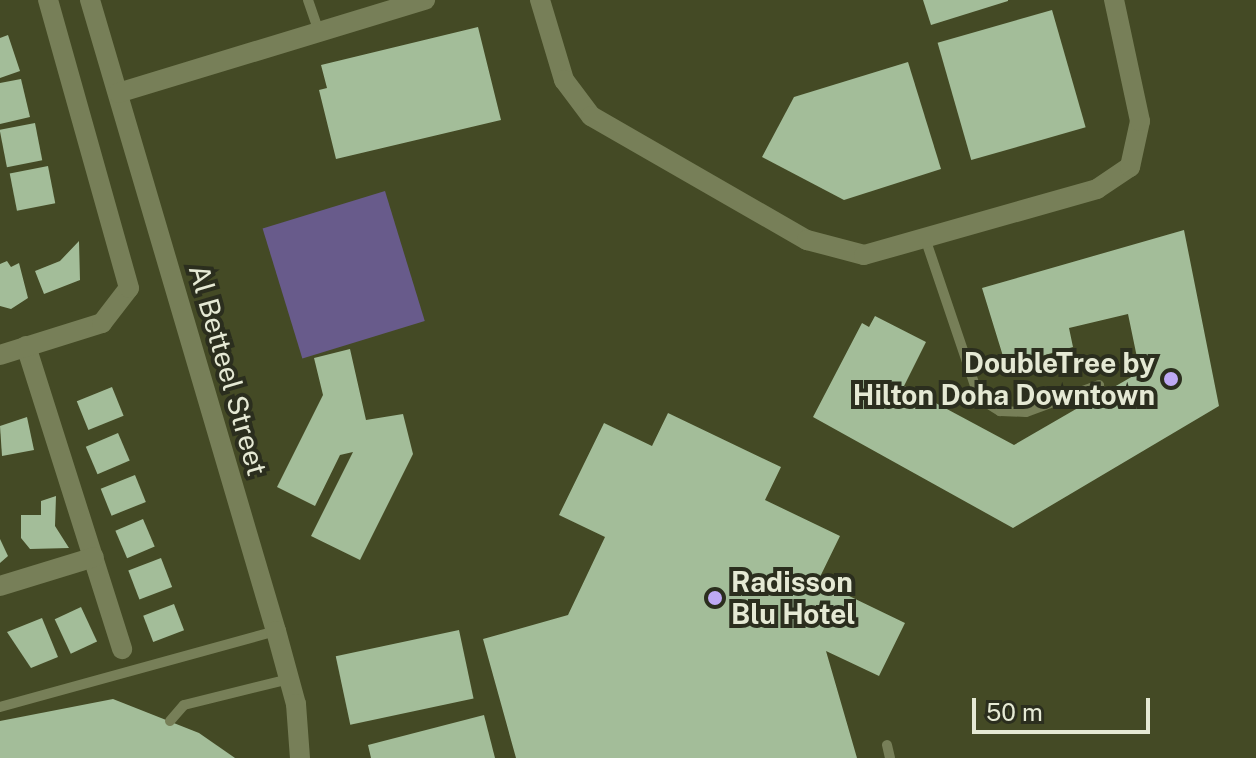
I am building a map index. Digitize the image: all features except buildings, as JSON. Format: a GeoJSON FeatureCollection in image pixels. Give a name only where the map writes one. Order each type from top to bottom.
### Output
{"type":"FeatureCollection","features":[{"type":"Feature","properties":{"kind":"street"},"geometry":{"type":"LineString","coordinates":[[0,355],[89,328],[124,302],[129,273],[48,0]]}},
{"type":"Feature","properties":{"kind":"street","name":"Al Betteel Street"},"geometry":{"type":"LineString","coordinates":[[90,0],[276,631],[289,679],[300,758]]}},
{"type":"Feature","properties":{"kind":"street"},"geometry":{"type":"LineString","coordinates":[[540,0],[571,94],[603,125],[825,249],[864,255],[926,241],[1097,189],[1130,167],[1140,121],[1114,0]]}},
{"type":"Feature","properties":{"kind":"street"},"geometry":{"type":"LineString","coordinates":[[118,93],[420,1]]}},
{"type":"Feature","properties":{"kind":"street"},"geometry":{"type":"LineString","coordinates":[[26,346],[122,649]]}},
{"type":"Feature","properties":{"kind":"street"},"geometry":{"type":"LineString","coordinates":[[0,586],[94,557]]}},
{"type":"Feature","properties":{"kind":"lane"},"geometry":{"type":"LineString","coordinates":[[308,0],[319,32]]}},
{"type":"Feature","properties":{"kind":"lane"},"geometry":{"type":"LineString","coordinates":[[926,241],[979,398],[1000,411],[1026,412],[1099,385]]}},
{"type":"Feature","properties":{"kind":"lane"},"geometry":{"type":"LineString","coordinates":[[0,707],[276,631]]}},
{"type":"Feature","properties":{"kind":"lane"},"geometry":{"type":"LineString","coordinates":[[170,721],[184,705],[289,679]]}},
{"type":"Feature","properties":{"kind":"lane"},"geometry":{"type":"LineString","coordinates":[[887,745],[890,758]]}},
{"type":"Feature","properties":{"kind":"shaded area"},"geometry":{"type":"Polygon","coordinates":[[[385,191],[425,321],[302,358],[263,228],[385,191]]]}},
{"type":"Feature","properties":{"kind":"place","name":"DoubleTree by Hilton Doha Downtown"},"geometry":{"type":"Point","coordinates":[1171,379]}},
{"type":"Feature","properties":{"kind":"place","name":"Radisson Blu Hotel"},"geometry":{"type":"Point","coordinates":[715,598]}}]}
